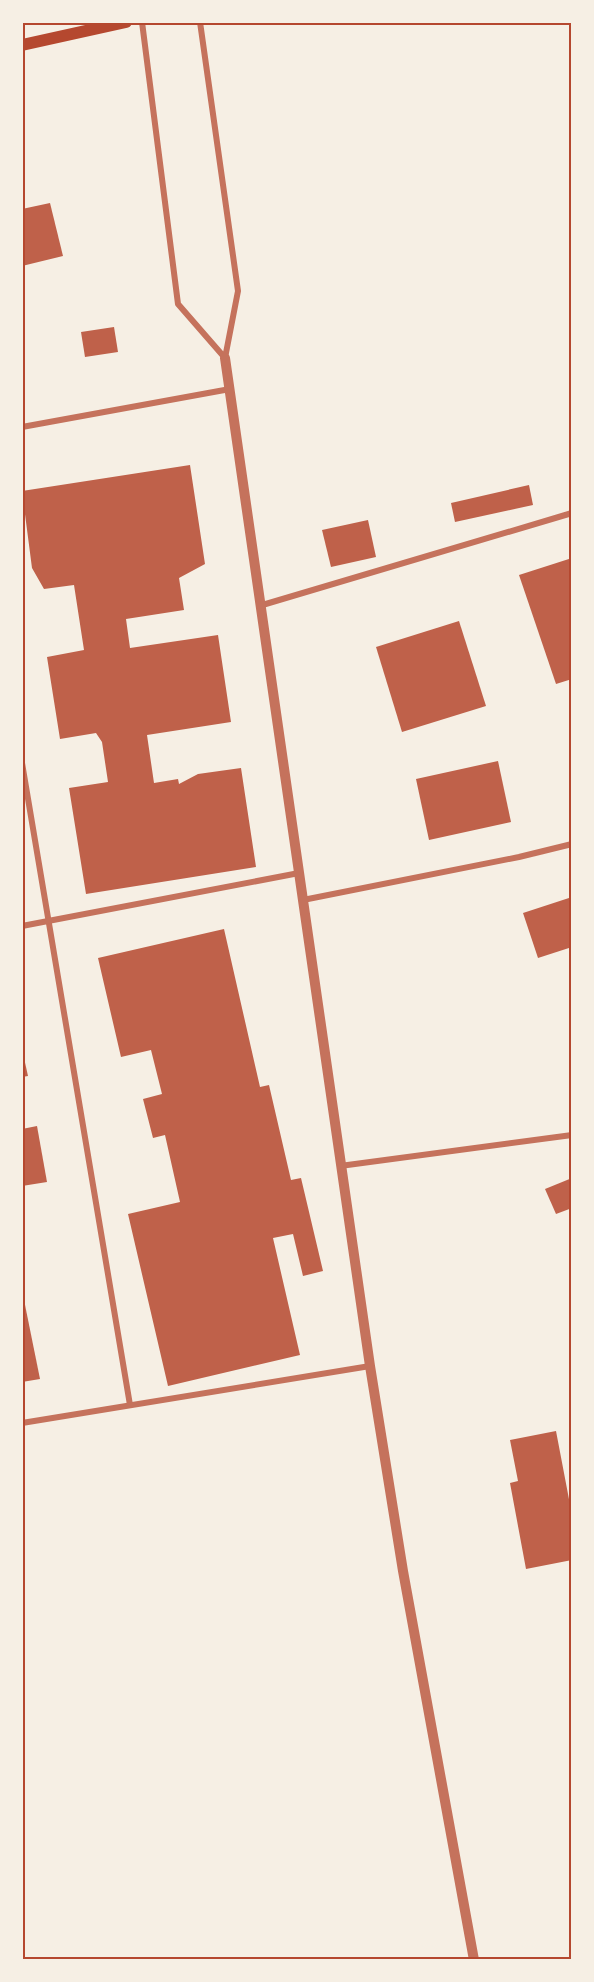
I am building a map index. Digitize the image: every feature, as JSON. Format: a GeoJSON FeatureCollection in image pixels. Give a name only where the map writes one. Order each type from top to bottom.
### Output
{"type":"FeatureCollection","features":[{"type":"Feature","properties":{"kind":"main road"},"geometry":{"type":"LineString","coordinates":[[22,45],[126,22]]}},
{"type":"Feature","properties":{"kind":"street"},"geometry":{"type":"LineString","coordinates":[[142,22],[178,304],[225,358]]}},
{"type":"Feature","properties":{"kind":"street"},"geometry":{"type":"LineString","coordinates":[[200,22],[238,291],[225,358],[339,1166],[403,1571],[474,1959]]}},
{"type":"Feature","properties":{"kind":"street"},"geometry":{"type":"LineString","coordinates":[[22,427],[230,389]]}},
{"type":"Feature","properties":{"kind":"street"},"geometry":{"type":"LineString","coordinates":[[260,606],[572,513]]}},
{"type":"Feature","properties":{"kind":"street"},"geometry":{"type":"LineString","coordinates":[[22,763],[130,1405]]}},
{"type":"Feature","properties":{"kind":"street"},"geometry":{"type":"LineString","coordinates":[[303,900],[519,857],[572,844]]}},
{"type":"Feature","properties":{"kind":"street"},"geometry":{"type":"LineString","coordinates":[[22,926],[299,873]]}},
{"type":"Feature","properties":{"kind":"street"},"geometry":{"type":"LineString","coordinates":[[339,1166],[572,1135]]}},
{"type":"Feature","properties":{"kind":"street"},"geometry":{"type":"LineString","coordinates":[[22,1423],[370,1366]]}},
{"type":"Feature","properties":{"kind":"building"},"geometry":{"type":"Polygon","coordinates":[[[50,203],[63,256],[22,266],[22,209],[50,203]]]}},
{"type":"Feature","properties":{"kind":"building"},"geometry":{"type":"Polygon","coordinates":[[[114,327],[118,352],[85,357],[81,332],[114,327]]]}},
{"type":"Feature","properties":{"kind":"building"},"geometry":{"type":"Polygon","coordinates":[[[190,465],[205,564],[179,578],[184,610],[126,619],[130,648],[218,635],[231,722],[147,735],[154,783],[178,779],[179,784],[198,774],[241,768],[256,867],[86,894],[69,788],[108,782],[102,742],[96,733],[60,739],[47,657],[84,650],[74,585],[44,589],[32,568],[22,491],[190,465]]]}},
{"type":"Feature","properties":{"kind":"building"},"geometry":{"type":"Polygon","coordinates":[[[529,485],[533,505],[455,522],[451,503],[529,485]]]}},
{"type":"Feature","properties":{"kind":"building"},"geometry":{"type":"Polygon","coordinates":[[[368,520],[376,557],[331,567],[322,530],[368,520]]]}},
{"type":"Feature","properties":{"kind":"building"},"geometry":{"type":"Polygon","coordinates":[[[572,558],[572,679],[556,684],[519,575],[572,558]]]}},
{"type":"Feature","properties":{"kind":"building"},"geometry":{"type":"Polygon","coordinates":[[[459,621],[486,706],[402,732],[376,647],[459,621]]]}},
{"type":"Feature","properties":{"kind":"building"},"geometry":{"type":"Polygon","coordinates":[[[498,761],[511,822],[429,840],[416,779],[498,761]]]}},
{"type":"Feature","properties":{"kind":"building"},"geometry":{"type":"Polygon","coordinates":[[[572,897],[572,947],[538,958],[523,913],[572,897]]]}},
{"type":"Feature","properties":{"kind":"building"},"geometry":{"type":"Polygon","coordinates":[[[224,929],[260,1087],[269,1085],[291,1180],[301,1178],[323,1271],[303,1276],[293,1234],[273,1238],[300,1355],[168,1386],[128,1214],[180,1202],[165,1135],[153,1138],[143,1099],[162,1094],[151,1050],[121,1057],[98,958],[224,929]]]}},
{"type":"Feature","properties":{"kind":"building"},"geometry":{"type":"Polygon","coordinates":[[[22,1049],[28,1076],[22,1077],[22,1049]]]}},
{"type":"Feature","properties":{"kind":"building"},"geometry":{"type":"Polygon","coordinates":[[[37,1126],[47,1182],[22,1186],[22,1129],[37,1126]]]}},
{"type":"Feature","properties":{"kind":"building"},"geometry":{"type":"Polygon","coordinates":[[[572,1178],[572,1208],[556,1214],[545,1189],[572,1178]]]}},
{"type":"Feature","properties":{"kind":"building"},"geometry":{"type":"Polygon","coordinates":[[[22,1290],[40,1379],[22,1382],[22,1290]]]}},
{"type":"Feature","properties":{"kind":"building"},"geometry":{"type":"Polygon","coordinates":[[[556,1431],[572,1515],[572,1560],[526,1569],[510,1483],[518,1481],[510,1440],[556,1431]]]}}]}
